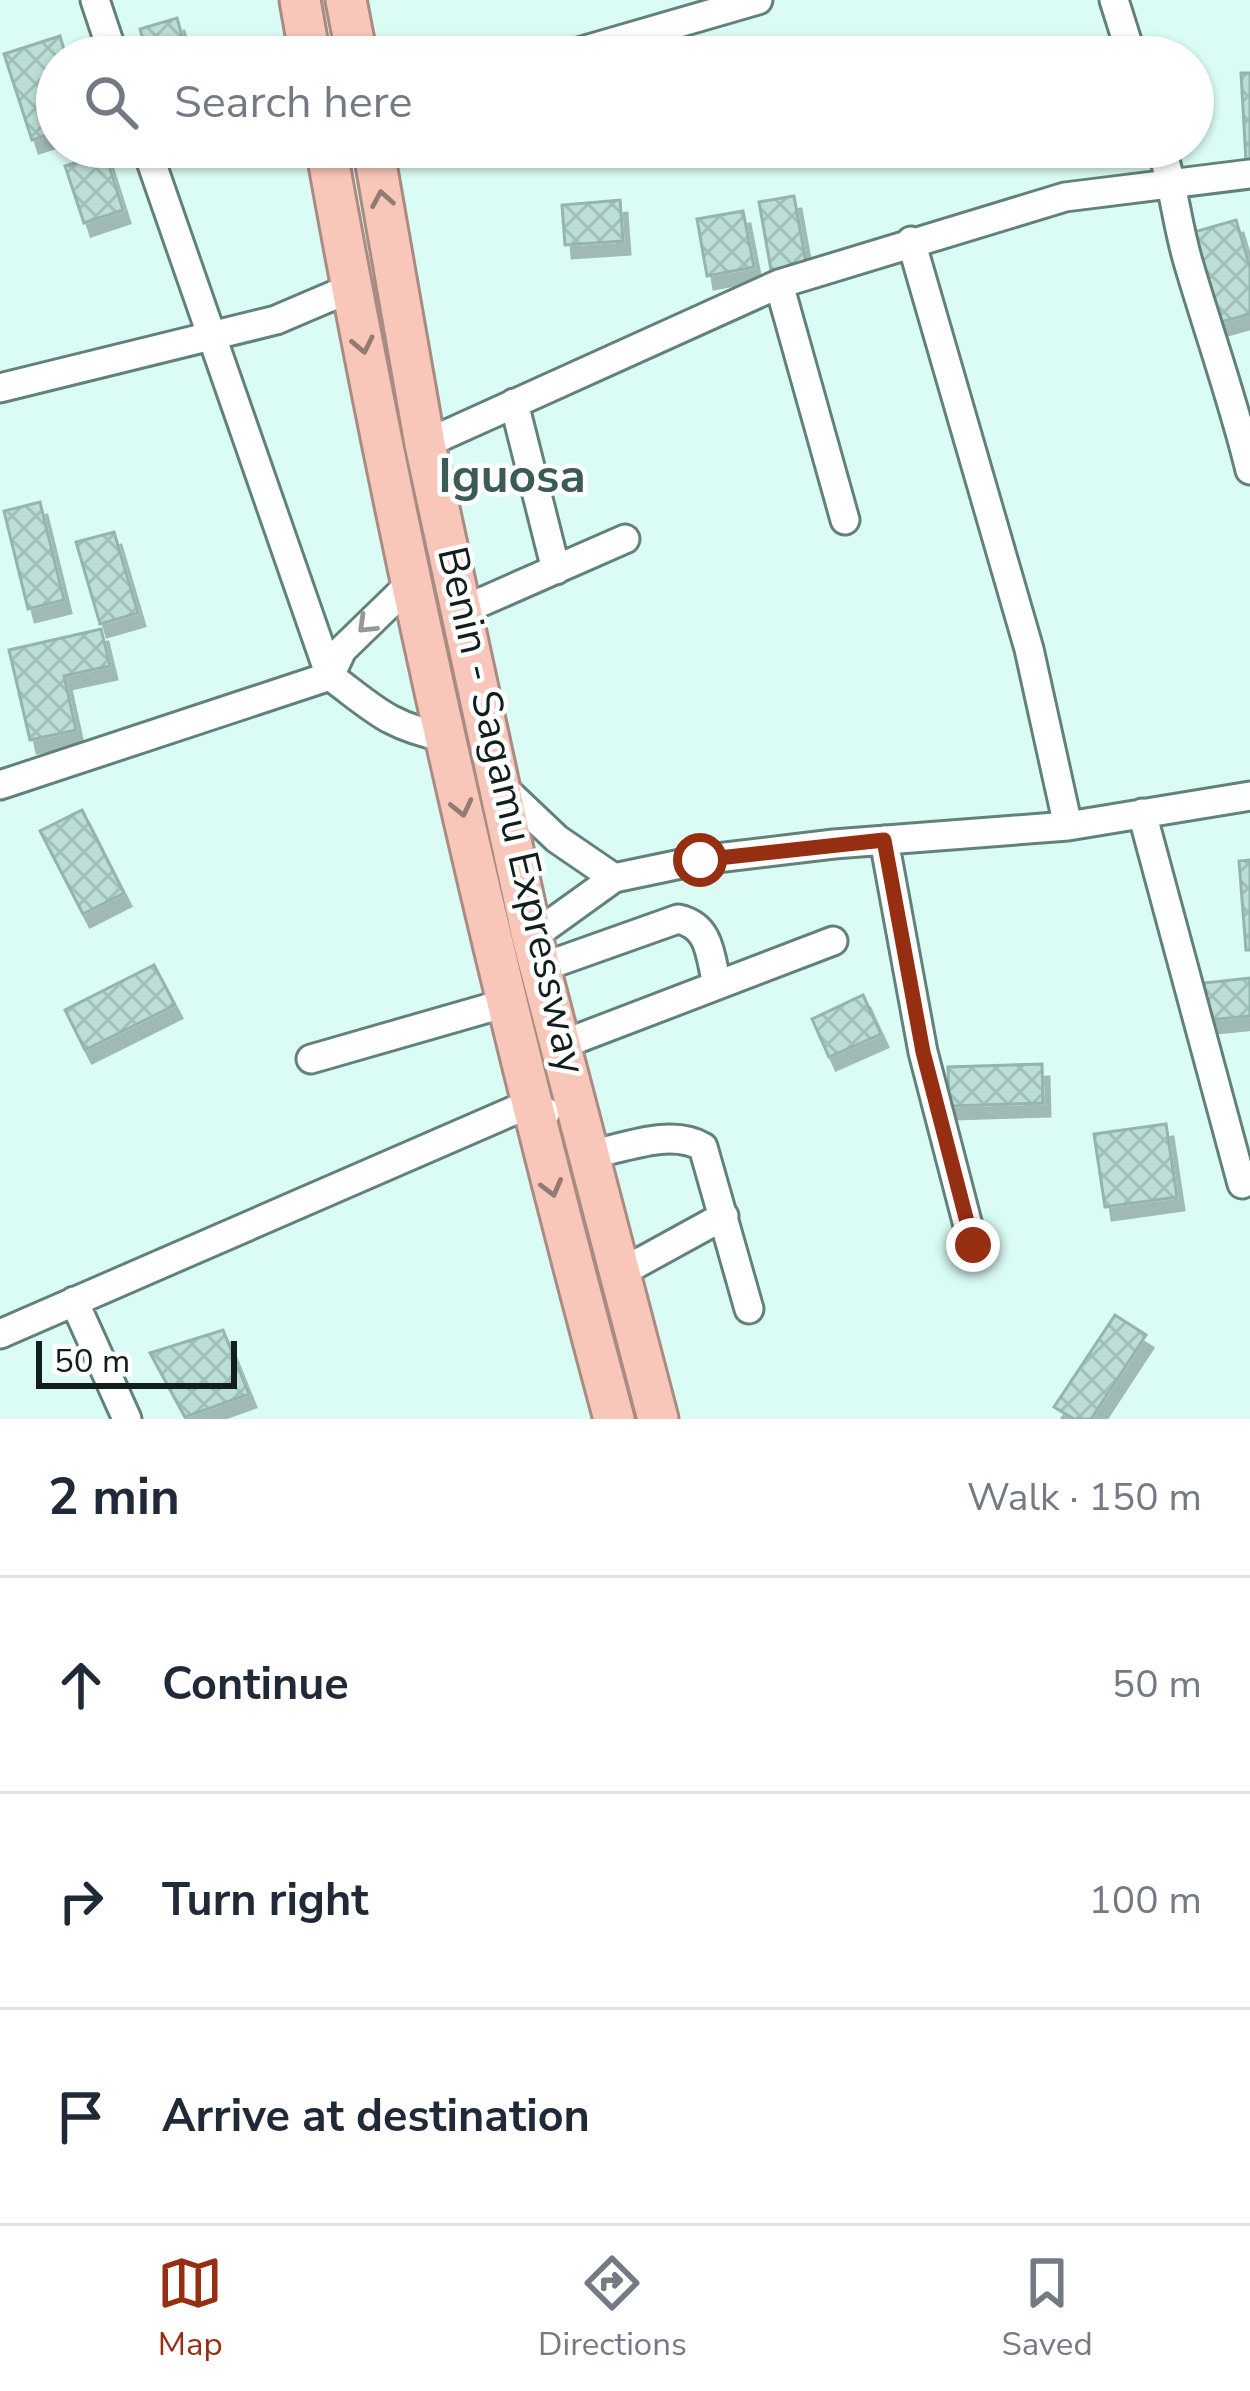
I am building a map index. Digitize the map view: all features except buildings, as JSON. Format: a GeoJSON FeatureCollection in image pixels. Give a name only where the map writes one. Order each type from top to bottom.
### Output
{"type":"FeatureCollection","features":[{"type":"Feature","properties":{"kind":"highway"},"geometry":{"type":"LineString","coordinates":[[300,0],[306,36]]}},
{"type":"Feature","properties":{"kind":"highway"},"geometry":{"type":"LineString","coordinates":[[346,0],[353,36]]}},
{"type":"Feature","properties":{"kind":"highway","name":"Benin - Sagamu Expressway"},"geometry":{"type":"LineString","coordinates":[[330,168],[412,582],[506,1004],[614,1419]]}},
{"type":"Feature","properties":{"kind":"highway"},"geometry":{"type":"LineString","coordinates":[[377,168],[425,445],[536,952],[661,1410]]}},
{"type":"Feature","properties":{"kind":"street"},"geometry":{"type":"LineString","coordinates":[[95,0],[107,36]]}},
{"type":"Feature","properties":{"kind":"street"},"geometry":{"type":"LineString","coordinates":[[634,36],[758,0]]}},
{"type":"Feature","properties":{"kind":"street"},"geometry":{"type":"LineString","coordinates":[[1114,0],[1125,36]]}},
{"type":"Feature","properties":{"kind":"street"},"geometry":{"type":"LineString","coordinates":[[154,168],[330,676],[386,720],[446,738]]}},
{"type":"Feature","properties":{"kind":"street"},"geometry":{"type":"LineString","coordinates":[[1168,168],[1187,259],[1250,470]]}},
{"type":"Feature","properties":{"kind":"street"},"geometry":{"type":"LineString","coordinates":[[425,445],[779,284],[1065,197],[1250,174]]}},
{"type":"Feature","properties":{"kind":"street"},"geometry":{"type":"LineString","coordinates":[[911,241],[1017,606],[1068,826]]}},
{"type":"Feature","properties":{"kind":"street"},"geometry":{"type":"LineString","coordinates":[[779,284],[845,520]]}},
{"type":"Feature","properties":{"kind":"street"},"geometry":{"type":"LineString","coordinates":[[0,388],[276,320],[351,288]]}},
{"type":"Feature","properties":{"kind":"street"},"geometry":{"type":"LineString","coordinates":[[514,403],[556,570]]}},
{"type":"Feature","properties":{"kind":"street"},"geometry":{"type":"LineString","coordinates":[[461,611],[625,539]]}},
{"type":"Feature","properties":{"kind":"street"},"geometry":{"type":"LineString","coordinates":[[0,785],[330,676],[342,650],[412,582]]}},
{"type":"Feature","properties":{"kind":"street"},"geometry":{"type":"LineString","coordinates":[[499,784],[557,839],[614,878]]}},
{"type":"Feature","properties":{"kind":"street"},"geometry":{"type":"LineString","coordinates":[[536,952],[614,878],[700,860],[1068,826],[1250,796]]}},
{"type":"Feature","properties":{"kind":"street"},"geometry":{"type":"LineString","coordinates":[[1142,813],[1242,1184]]}},
{"type":"Feature","properties":{"kind":"street"},"geometry":{"type":"LineString","coordinates":[[884,840],[923,1052],[973,1245]]}},
{"type":"Feature","properties":{"kind":"street"},"geometry":{"type":"LineString","coordinates":[[536,952],[678,919],[704,931],[717,985]]}},
{"type":"Feature","properties":{"kind":"street"},"geometry":{"type":"LineString","coordinates":[[560,1045],[832,941]]}},
{"type":"Feature","properties":{"kind":"street"},"geometry":{"type":"LineString","coordinates":[[311,1059],[506,1004]]}},
{"type":"Feature","properties":{"kind":"street"},"geometry":{"type":"LineString","coordinates":[[0,1334],[530,1104],[586,1142],[674,1137],[703,1147],[749,1309]]}},
{"type":"Feature","properties":{"kind":"street"},"geometry":{"type":"LineString","coordinates":[[620,1273],[724,1216]]}},
{"type":"Feature","properties":{"kind":"street"},"geometry":{"type":"LineString","coordinates":[[74,1301],[128,1419]]}},
{"type":"Feature","properties":{"kind":"district","name":"Iguosa"},"geometry":{"type":"Point","coordinates":[512,475]}},
{"type":"Feature","properties":{"kind":"route"},"geometry":{"type":"LineString","coordinates":[[700,860],[884,840],[923,1052],[973,1245]]}}]}
